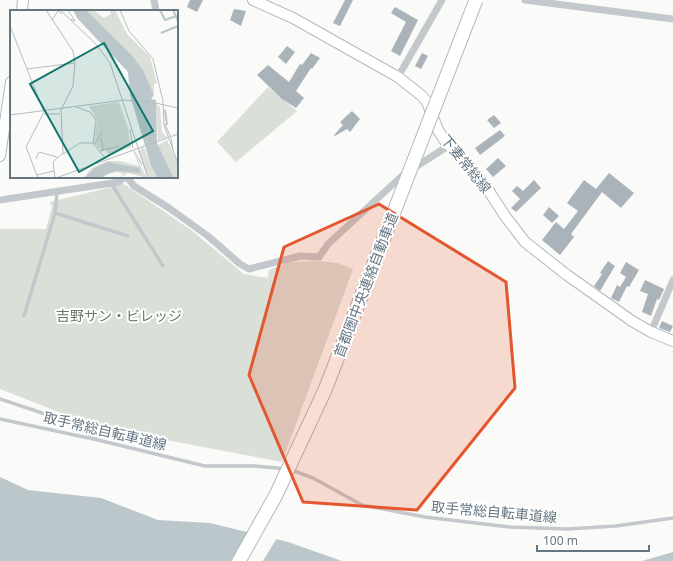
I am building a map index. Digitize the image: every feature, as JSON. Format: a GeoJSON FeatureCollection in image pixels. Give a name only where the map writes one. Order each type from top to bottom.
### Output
{"type":"FeatureCollection","features":[{"type":"Feature","properties":{"kind":"highway","name":"首都圏中央連絡自動車道"},"geometry":{"type":"LineString","coordinates":[[238,561],[276,495],[325,390],[476,0]]}},
{"type":"Feature","properties":{"kind":"main road"},"geometry":{"type":"LineString","coordinates":[[22,10],[23,0]]}},
{"type":"Feature","properties":{"kind":"main road","name":"下妻常総線"},"geometry":{"type":"LineString","coordinates":[[253,0],[293,18],[398,77],[427,102],[438,130],[448,146],[485,185],[505,216],[525,242],[567,275],[632,321],[651,332],[673,341]]}},
{"type":"Feature","properties":{"kind":"main road"},"geometry":{"type":"LineString","coordinates":[[0,156],[10,89]]}},
{"type":"Feature","properties":{"kind":"street"},"geometry":{"type":"LineString","coordinates":[[154,0],[156,10]]}},
{"type":"Feature","properties":{"kind":"street"},"geometry":{"type":"LineString","coordinates":[[398,77],[442,0]]}},
{"type":"Feature","properties":{"kind":"street"},"geometry":{"type":"LineString","coordinates":[[525,0],[673,19]]}},
{"type":"Feature","properties":{"kind":"street"},"geometry":{"type":"LineString","coordinates":[[127,178],[134,186],[169,208],[208,236],[240,264],[249,269],[300,256],[319,257],[328,244],[403,175],[448,146]]}},
{"type":"Feature","properties":{"kind":"street"},"geometry":{"type":"LineString","coordinates":[[0,200],[119,182],[125,178]]}},
{"type":"Feature","properties":{"kind":"street"},"geometry":{"type":"LineString","coordinates":[[651,332],[673,280]]}},
{"type":"Feature","properties":{"kind":"lane"},"geometry":{"type":"LineString","coordinates":[[111,183],[163,266]]}},
{"type":"Feature","properties":{"kind":"lane"},"geometry":{"type":"LineString","coordinates":[[24,316],[55,213],[57,191]]}},
{"type":"Feature","properties":{"kind":"lane"},"geometry":{"type":"LineString","coordinates":[[55,213],[128,236]]}},
{"type":"Feature","properties":{"kind":"lane"},"geometry":{"type":"LineString","coordinates":[[0,399],[75,424],[98,440]]}},
{"type":"Feature","properties":{"kind":"lane","name":"取手常総自転車道線"},"geometry":{"type":"LineString","coordinates":[[0,419],[98,440],[205,466],[254,466],[297,472],[313,478],[362,505],[446,520],[523,528],[592,528],[673,518]]}},
{"type":"Feature","properties":{"kind":"highlighted area"},"geometry":{"type":"Polygon","coordinates":[[[379,204],[506,282],[515,388],[417,510],[303,502],[249,375],[284,247],[379,204]]]}},
{"type":"Feature","properties":{"kind":"green space"},"geometry":{"type":"Polygon","coordinates":[[[268,87],[297,111],[236,162],[217,142],[268,87]]]}},
{"type":"Feature","properties":{"kind":"green space","name":"吉野サン・ビレッジ"},"geometry":{"type":"Polygon","coordinates":[[[124,184],[191,230],[244,274],[268,278],[269,270],[289,262],[319,261],[337,263],[353,269],[282,462],[97,427],[0,389],[0,229],[46,229],[52,207],[50,202],[124,184]]]}},
{"type":"Feature","properties":{"kind":"shaded area"},"geometry":{"type":"Polygon","coordinates":[[[0,477],[28,490],[101,498],[158,520],[210,523],[288,542],[342,561],[0,561],[0,477]]]}},
{"type":"Feature","properties":{"kind":"shaded area"},"geometry":{"type":"Polygon","coordinates":[[[673,552],[673,561],[642,561],[673,552]]]}},
{"type":"Feature","properties":{"kind":"pier"},"geometry":{"type":"Polygon","coordinates":[[[250,531],[277,538],[263,561],[232,561],[250,531]]]}},
{"type":"Feature","properties":{"kind":"building"},"geometry":{"type":"Polygon","coordinates":[[[190,0],[203,0],[197,12],[187,7],[190,0]]]}},
{"type":"Feature","properties":{"kind":"building"},"geometry":{"type":"Polygon","coordinates":[[[345,0],[353,0],[340,26],[333,23],[345,0]]]}},
{"type":"Feature","properties":{"kind":"building"},"geometry":{"type":"Polygon","coordinates":[[[395,7],[418,20],[400,56],[391,51],[406,22],[391,13],[395,7]]]}},
{"type":"Feature","properties":{"kind":"building"},"geometry":{"type":"Polygon","coordinates":[[[234,9],[246,11],[241,26],[230,20],[234,9]]]}},
{"type":"Feature","properties":{"kind":"building"},"geometry":{"type":"Polygon","coordinates":[[[287,46],[295,52],[286,64],[278,57],[287,46]]]}},
{"type":"Feature","properties":{"kind":"building"},"geometry":{"type":"Polygon","coordinates":[[[311,53],[320,58],[312,69],[311,68],[296,91],[304,98],[296,108],[282,99],[257,75],[268,65],[289,82],[300,64],[302,65],[311,53]]]}},
{"type":"Feature","properties":{"kind":"building"},"geometry":{"type":"Polygon","coordinates":[[[422,53],[428,56],[421,69],[415,66],[422,53]]]}},
{"type":"Feature","properties":{"kind":"building"},"geometry":{"type":"Polygon","coordinates":[[[352,111],[360,119],[350,132],[347,129],[335,136],[334,135],[343,125],[340,122],[352,111]]]}},
{"type":"Feature","properties":{"kind":"building"},"geometry":{"type":"Polygon","coordinates":[[[494,115],[501,123],[494,128],[487,120],[494,115]]]}},
{"type":"Feature","properties":{"kind":"building"},"geometry":{"type":"Polygon","coordinates":[[[500,130],[505,136],[480,155],[475,148],[500,130]]]}},
{"type":"Feature","properties":{"kind":"building"},"geometry":{"type":"Polygon","coordinates":[[[498,158],[506,166],[493,177],[486,169],[498,158]]]}},
{"type":"Feature","properties":{"kind":"building"},"geometry":{"type":"Polygon","coordinates":[[[609,173],[634,193],[621,208],[602,192],[571,234],[574,237],[560,255],[542,240],[556,222],[564,229],[578,211],[567,203],[584,180],[596,189],[609,173]]]}},
{"type":"Feature","properties":{"kind":"building"},"geometry":{"type":"Polygon","coordinates":[[[534,180],[541,188],[516,212],[511,208],[520,199],[512,191],[517,186],[523,191],[534,180]]]}},
{"type":"Feature","properties":{"kind":"building"},"geometry":{"type":"Polygon","coordinates":[[[549,207],[559,216],[552,223],[543,215],[549,207]]]}},
{"type":"Feature","properties":{"kind":"building"},"geometry":{"type":"Polygon","coordinates":[[[608,261],[615,266],[600,291],[594,286],[608,261]]]}},
{"type":"Feature","properties":{"kind":"building"},"geometry":{"type":"Polygon","coordinates":[[[626,262],[639,270],[629,287],[627,286],[619,302],[611,298],[617,285],[620,287],[626,277],[620,273],[626,262]]]}},
{"type":"Feature","properties":{"kind":"building"},"geometry":{"type":"Polygon","coordinates":[[[645,280],[664,289],[659,300],[657,299],[651,316],[642,312],[648,294],[640,291],[645,280]]]}},
{"type":"Feature","properties":{"kind":"building"},"geometry":{"type":"Polygon","coordinates":[[[662,321],[673,326],[670,332],[659,328],[662,321]]]}}]}
